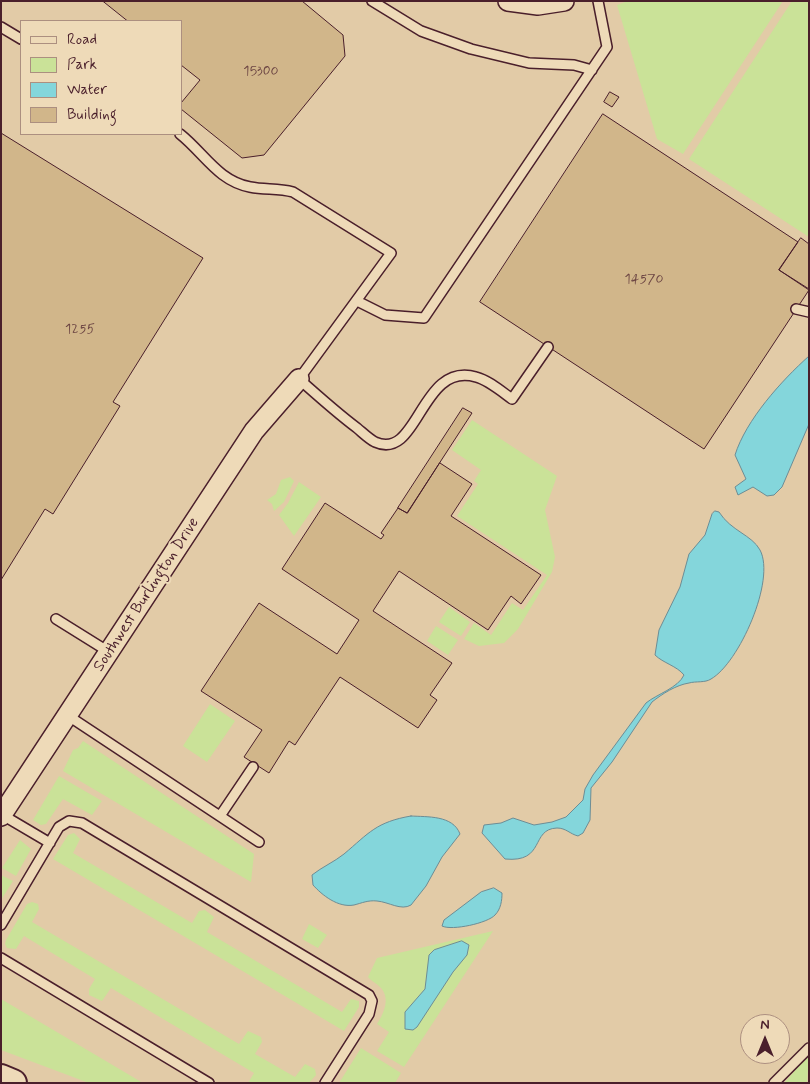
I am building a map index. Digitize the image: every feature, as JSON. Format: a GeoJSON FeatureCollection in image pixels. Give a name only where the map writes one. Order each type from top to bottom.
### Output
{"type":"FeatureCollection","features":[{"type":"Feature","properties":{"kind":"street"},"geometry":{"type":"LineString","coordinates":[[508,1],[538,5],[564,1]]}},
{"type":"Feature","properties":{"kind":"street","name":"Southwest Burlington Drive"},"geometry":{"type":"LineString","coordinates":[[2,815],[254,431],[299,379]]}},
{"type":"Feature","properties":{"kind":"street"},"geometry":{"type":"LineString","coordinates":[[1,1078],[13,1083]]}},
{"type":"Feature","properties":{"kind":"lane"},"geometry":{"type":"LineString","coordinates":[[372,1],[420,31],[471,49],[529,63],[574,65],[592,70]]}},
{"type":"Feature","properties":{"kind":"lane"},"geometry":{"type":"LineString","coordinates":[[357,302],[385,314],[424,318],[607,47],[598,1]]}},
{"type":"Feature","properties":{"kind":"lane"},"geometry":{"type":"LineString","coordinates":[[1,27],[20,38]]}},
{"type":"Feature","properties":{"kind":"lane"},"geometry":{"type":"LineString","coordinates":[[181,135],[204,160],[229,181],[251,187],[275,187],[293,192],[391,253],[299,379],[375,442],[394,444],[404,438],[433,392],[447,380],[463,375],[477,377],[512,399],[548,347]]}},
{"type":"Feature","properties":{"kind":"lane"},"geometry":{"type":"LineString","coordinates":[[796,309],[809,312]]}},
{"type":"Feature","properties":{"kind":"lane"},"geometry":{"type":"LineString","coordinates":[[56,619],[109,652]]}},
{"type":"Feature","properties":{"kind":"lane"},"geometry":{"type":"LineString","coordinates":[[67,715],[258,842]]}},
{"type":"Feature","properties":{"kind":"lane"},"geometry":{"type":"LineString","coordinates":[[220,816],[253,767]]}},
{"type":"Feature","properties":{"kind":"lane"},"geometry":{"type":"LineString","coordinates":[[2,815],[50,843]]}},
{"type":"Feature","properties":{"kind":"lane"},"geometry":{"type":"LineString","coordinates":[[1,925],[59,828],[69,821],[82,823],[369,995],[372,1001],[369,1014],[325,1083]]}},
{"type":"Feature","properties":{"kind":"lane"},"geometry":{"type":"LineString","coordinates":[[1,958],[209,1083]]}},
{"type":"Feature","properties":{"kind":"lane"},"geometry":{"type":"LineString","coordinates":[[774,1083],[809,1048]]}},
{"type":"Feature","properties":{"kind":"shaded area"},"geometry":{"type":"Polygon","coordinates":[[[1,1],[809,1],[809,1083],[1,1083],[1,1]]]}},
{"type":"Feature","properties":{"kind":"green space"},"geometry":{"type":"Polygon","coordinates":[[[628,1],[783,1],[683,154],[657,139],[617,5],[628,1]]]}},
{"type":"Feature","properties":{"kind":"green space"},"geometry":{"type":"Polygon","coordinates":[[[792,1],[809,1],[809,237],[689,159],[792,1]]]}},
{"type":"Feature","properties":{"kind":"green space"},"geometry":{"type":"Polygon","coordinates":[[[472,420],[557,476],[545,510],[555,557],[552,572],[518,629],[504,643],[479,646],[464,639],[474,623],[491,635],[512,603],[523,610],[547,575],[457,516],[478,484],[474,481],[481,470],[452,450],[472,420]]]}},
{"type":"Feature","properties":{"kind":"green space"},"geometry":{"type":"Polygon","coordinates":[[[290,477],[294,481],[284,502],[274,511],[272,504],[267,500],[276,494],[281,480],[290,477]]]}},
{"type":"Feature","properties":{"kind":"green space"},"geometry":{"type":"Polygon","coordinates":[[[299,482],[321,497],[294,536],[279,515],[299,482]]]}},
{"type":"Feature","properties":{"kind":"green space"},"geometry":{"type":"Polygon","coordinates":[[[449,607],[470,622],[461,636],[439,622],[449,607]]]}},
{"type":"Feature","properties":{"kind":"green space"},"geometry":{"type":"Polygon","coordinates":[[[436,626],[458,640],[448,655],[427,641],[436,626]]]}},
{"type":"Feature","properties":{"kind":"green space"},"geometry":{"type":"Polygon","coordinates":[[[210,704],[235,721],[207,762],[183,746],[210,704]]]}},
{"type":"Feature","properties":{"kind":"green space"},"geometry":{"type":"Polygon","coordinates":[[[83,741],[254,854],[251,882],[63,771],[73,750],[78,748],[83,741]]]}},
{"type":"Feature","properties":{"kind":"green space"},"geometry":{"type":"Polygon","coordinates":[[[59,776],[102,801],[92,815],[63,799],[46,824],[41,825],[33,820],[59,776]]]}},
{"type":"Feature","properties":{"kind":"green space"},"geometry":{"type":"Polygon","coordinates":[[[74,833],[80,839],[73,853],[192,923],[199,911],[205,910],[214,917],[207,932],[342,1012],[351,999],[359,1001],[359,1007],[344,1031],[53,859],[68,835],[74,833]]]}},
{"type":"Feature","properties":{"kind":"green space"},"geometry":{"type":"Polygon","coordinates":[[[20,840],[31,849],[16,876],[2,868],[20,840]]]}},
{"type":"Feature","properties":{"kind":"green space"},"geometry":{"type":"Polygon","coordinates":[[[1,875],[13,881],[1,900],[1,875]]]}},
{"type":"Feature","properties":{"kind":"green space"},"geometry":{"type":"Polygon","coordinates":[[[32,902],[38,904],[39,909],[32,922],[239,1044],[248,1031],[261,1037],[262,1042],[255,1054],[295,1077],[305,1064],[315,1069],[316,1075],[309,1083],[248,1083],[254,1073],[111,988],[102,1001],[89,995],[89,989],[95,979],[24,936],[16,949],[7,948],[6,940],[27,904],[32,902]]]}},
{"type":"Feature","properties":{"kind":"green space"},"geometry":{"type":"Polygon","coordinates":[[[309,924],[327,935],[318,948],[302,939],[309,924]]]}},
{"type":"Feature","properties":{"kind":"green space"},"geometry":{"type":"Polygon","coordinates":[[[493,931],[404,1067],[377,1051],[389,1032],[377,1024],[384,1010],[385,996],[380,987],[368,977],[377,958],[493,931]]]}},
{"type":"Feature","properties":{"kind":"green space"},"geometry":{"type":"Polygon","coordinates":[[[1,999],[143,1083],[89,1083],[1,1050],[1,999]]]}},
{"type":"Feature","properties":{"kind":"green space"},"geometry":{"type":"Polygon","coordinates":[[[361,1048],[401,1073],[395,1083],[339,1083],[361,1048]]]}},
{"type":"Feature","properties":{"kind":"green space"},"geometry":{"type":"Polygon","coordinates":[[[809,1056],[807,1083],[784,1083],[807,1057],[809,1056]]]}},
{"type":"Feature","properties":{"kind":"water"},"geometry":{"type":"Polygon","coordinates":[[[809,356],[809,424],[782,487],[774,495],[767,496],[753,487],[738,495],[735,487],[746,479],[735,455],[747,428],[776,389],[809,356]]]}},
{"type":"Feature","properties":{"kind":"water"},"geometry":{"type":"Polygon","coordinates":[[[715,511],[719,512],[729,524],[752,540],[760,550],[764,564],[759,600],[752,620],[733,656],[722,670],[711,679],[679,686],[652,702],[612,762],[591,788],[590,820],[583,833],[578,836],[560,828],[549,830],[543,834],[527,856],[518,859],[505,859],[482,833],[484,825],[501,823],[513,818],[534,825],[566,817],[583,800],[585,789],[593,775],[646,703],[681,680],[684,675],[678,669],[655,655],[659,630],[680,587],[689,554],[705,535],[712,514],[715,511]]]}},
{"type":"Feature","properties":{"kind":"water"},"geometry":{"type":"Polygon","coordinates":[[[411,816],[446,820],[457,828],[460,834],[442,857],[426,886],[411,905],[399,907],[374,901],[342,905],[326,897],[313,885],[312,875],[340,857],[374,829],[399,818],[411,816]]]}},
{"type":"Feature","properties":{"kind":"water"},"geometry":{"type":"Polygon","coordinates":[[[494,888],[502,893],[502,899],[499,910],[491,918],[461,927],[442,926],[444,920],[481,892],[494,888]]]}},
{"type":"Feature","properties":{"kind":"water"},"geometry":{"type":"Polygon","coordinates":[[[462,941],[469,945],[467,955],[453,972],[417,1027],[413,1030],[405,1029],[405,1012],[425,989],[429,955],[434,950],[462,941]]]}},
{"type":"Feature","properties":{"kind":"building"},"geometry":{"type":"Polygon","coordinates":[[[103,1],[302,1],[343,35],[345,56],[264,155],[242,158],[182,110],[182,102],[200,80],[182,66],[182,20],[127,20],[103,1]]]}},
{"type":"Feature","properties":{"kind":"building"},"geometry":{"type":"Polygon","coordinates":[[[610,92],[619,97],[612,107],[604,102],[610,92]]]}},
{"type":"Feature","properties":{"kind":"building"},"geometry":{"type":"Polygon","coordinates":[[[603,114],[798,242],[779,270],[809,290],[704,449],[480,302],[603,114]]]}},
{"type":"Feature","properties":{"kind":"building"},"geometry":{"type":"Polygon","coordinates":[[[1,133],[203,258],[113,402],[120,406],[53,514],[45,509],[1,580],[1,133]]]}},
{"type":"Feature","properties":{"kind":"building"},"geometry":{"type":"Polygon","coordinates":[[[801,238],[809,244],[809,289],[779,270],[801,238]]]}},
{"type":"Feature","properties":{"kind":"building"},"geometry":{"type":"Polygon","coordinates":[[[463,408],[472,413],[407,513],[398,508],[463,408]]]}},
{"type":"Feature","properties":{"kind":"building"},"geometry":{"type":"Polygon","coordinates":[[[440,463],[472,484],[451,516],[541,575],[521,604],[511,596],[488,630],[399,571],[373,611],[452,663],[430,695],[437,700],[418,728],[340,677],[295,745],[289,741],[269,773],[244,757],[262,730],[201,691],[259,603],[337,654],[359,620],[282,569],[325,503],[381,539],[384,535],[381,533],[398,508],[407,513],[440,463]]]}}]}
